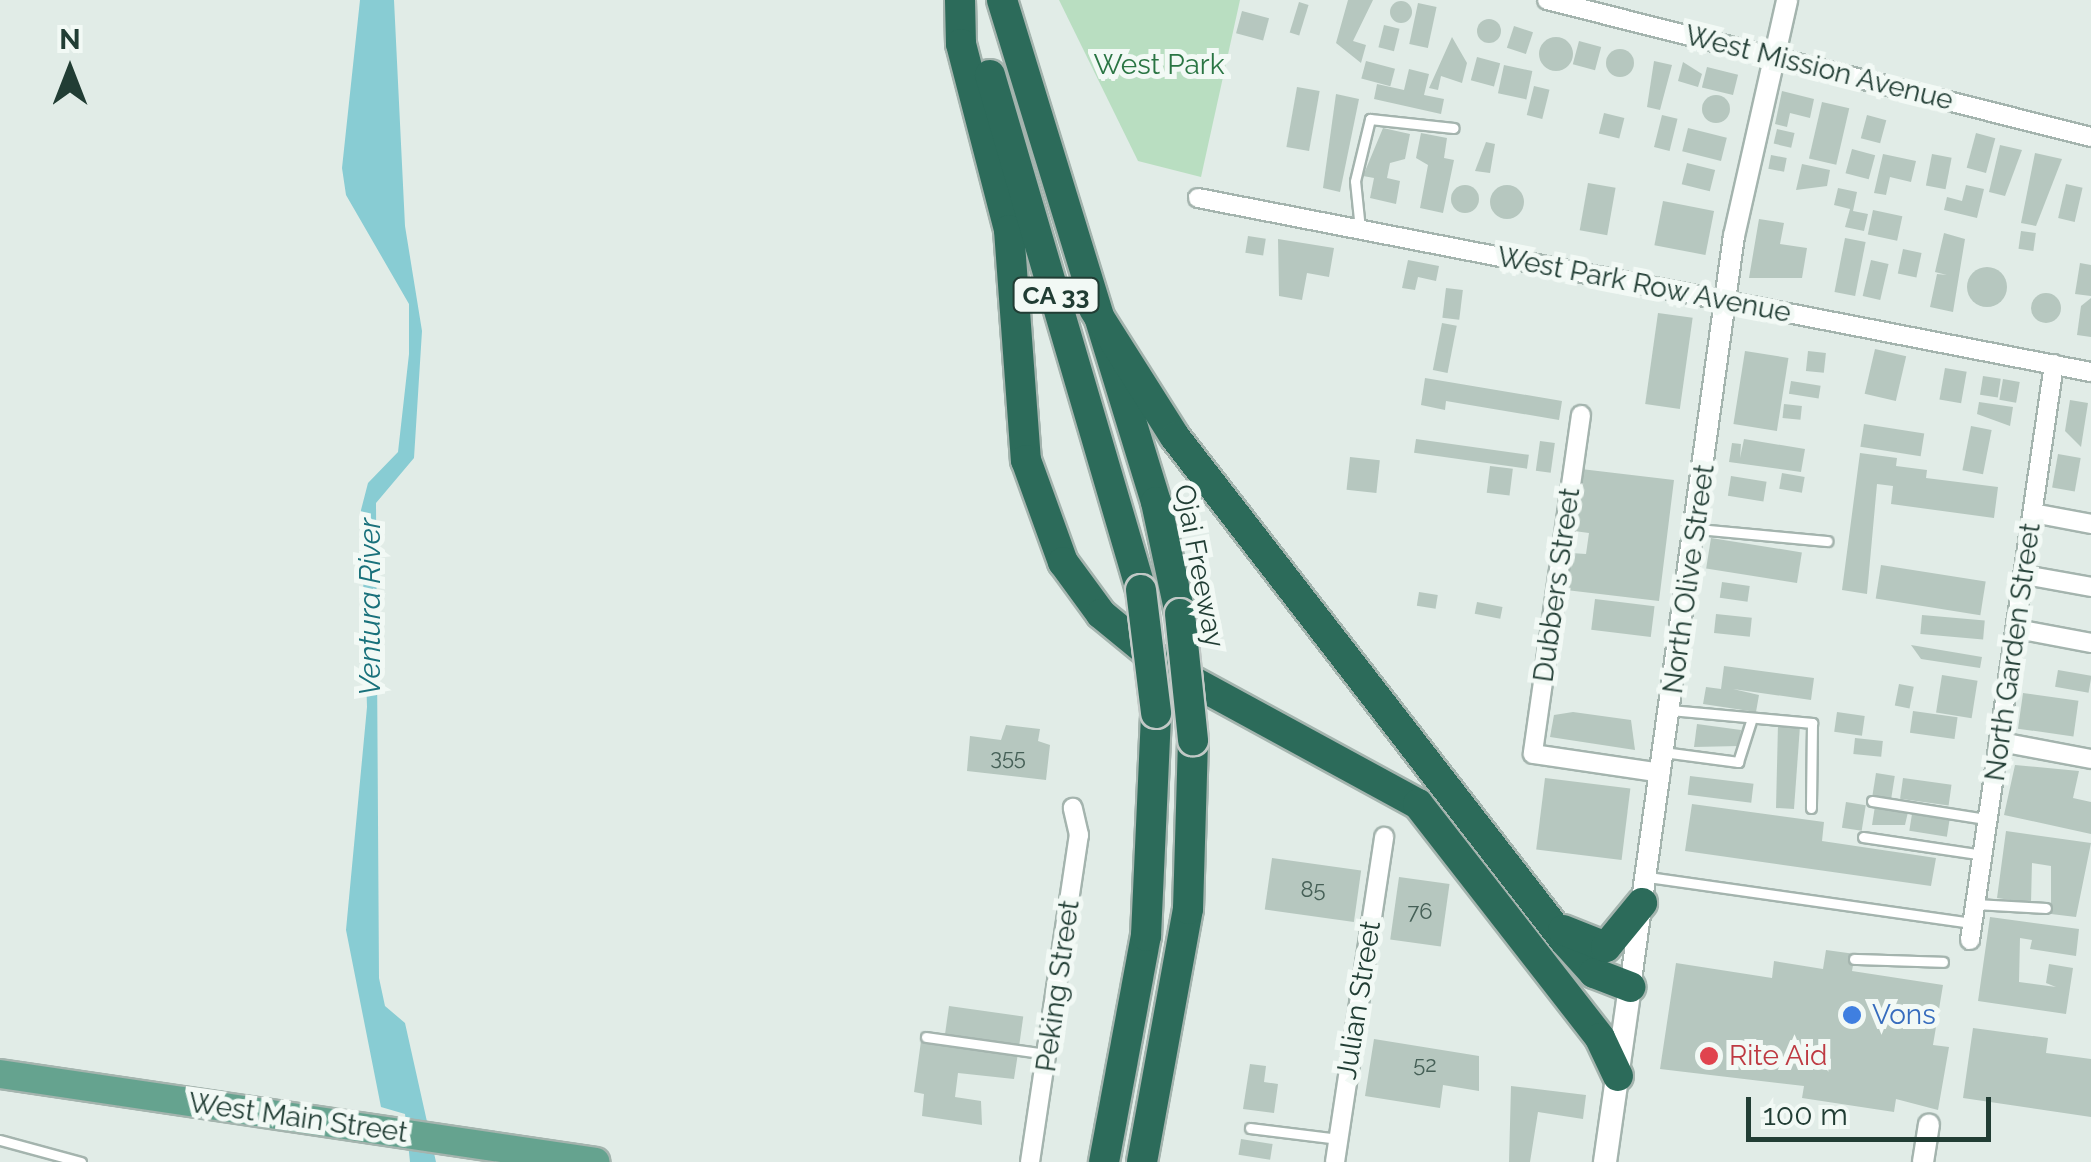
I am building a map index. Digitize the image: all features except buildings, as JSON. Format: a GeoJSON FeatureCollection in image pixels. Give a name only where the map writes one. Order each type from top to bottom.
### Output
{"type":"FeatureCollection","features":[{"type":"Feature","properties":{"kind":"highway"},"geometry":{"type":"LineString","coordinates":[[960,0],[962,44],[1009,230],[1026,460],[1062,562],[1101,614],[1162,666],[1418,804],[1548,968],[1618,1076]]}},
{"type":"Feature","properties":{"kind":"highway","name":"CA 33"},"geometry":{"type":"LineString","coordinates":[[968,0],[1141,590],[1156,713],[1146,936],[1104,1162]]}},
{"type":"Feature","properties":{"kind":"highway","name":"Ojai Freeway"},"geometry":{"type":"LineString","coordinates":[[1002,0],[1156,502],[1180,614],[1192,740],[1176,1004],[1142,1162]]}},
{"type":"Feature","properties":{"kind":"highway"},"geometry":{"type":"LineString","coordinates":[[1094,310],[1174,437],[1594,972],[1629,997]]}},
{"type":"Feature","properties":{"kind":"highway"},"geometry":{"type":"LineString","coordinates":[[1558,925],[1587,946],[1606,947],[1643,890]]}},
{"type":"Feature","properties":{"kind":"highway"},"geometry":{"type":"LineString","coordinates":[[1548,968],[1629,997]]}},
{"type":"Feature","properties":{"kind":"main road","name":"North Olive Street"},"geometry":{"type":"LineString","coordinates":[[1605,1162],[1629,997]]}},
{"type":"Feature","properties":{"kind":"main road","name":"West Main Street"},"geometry":{"type":"LineString","coordinates":[[7,1075],[596,1162]]}},
{"type":"Feature","properties":{"kind":"street","name":"West Mission Avenue"},"geometry":{"type":"LineString","coordinates":[[1547,0],[2091,136]]}},
{"type":"Feature","properties":{"kind":"street","name":"North Olive Street"},"geometry":{"type":"LineString","coordinates":[[1629,997],[1728,302],[1787,0]]}},
{"type":"Feature","properties":{"kind":"street","name":"West Park Row Avenue"},"geometry":{"type":"LineString","coordinates":[[1198,198],[2091,372]]}},
{"type":"Feature","properties":{"kind":"street","name":"North Garden Street"},"geometry":{"type":"LineString","coordinates":[[1973,922],[2054,364]]}},
{"type":"Feature","properties":{"kind":"street","name":"Dubbers Street"},"geometry":{"type":"LineString","coordinates":[[1581,416],[1533,754],[1662,762]]}},
{"type":"Feature","properties":{"kind":"street"},"geometry":{"type":"LineString","coordinates":[[2034,514],[2091,524]]}},
{"type":"Feature","properties":{"kind":"street"},"geometry":{"type":"LineString","coordinates":[[2025,575],[2091,587]]}},
{"type":"Feature","properties":{"kind":"street"},"geometry":{"type":"LineString","coordinates":[[2017,629],[2091,643]]}},
{"type":"Feature","properties":{"kind":"street"},"geometry":{"type":"LineString","coordinates":[[2001,742],[2091,758]]}},
{"type":"Feature","properties":{"kind":"street","name":"Peking Street"},"geometry":{"type":"LineString","coordinates":[[1030,1162],[1048,1054],[1076,808]]}},
{"type":"Feature","properties":{"kind":"street","name":"Julian Street"},"geometry":{"type":"LineString","coordinates":[[1335,1162],[1384,838]]}},
{"type":"Feature","properties":{"kind":"street"},"geometry":{"type":"LineString","coordinates":[[1923,1162],[1929,1124]]}},
{"type":"Feature","properties":{"kind":"lane"},"geometry":{"type":"LineString","coordinates":[[1360,229],[1355,181],[1370,119],[1454,128]]}},
{"type":"Feature","properties":{"kind":"lane"},"geometry":{"type":"LineString","coordinates":[[1696,529],[1827,541]]}},
{"type":"Feature","properties":{"kind":"lane"},"geometry":{"type":"LineString","coordinates":[[1670,710],[1818,730],[1810,808]]}},
{"type":"Feature","properties":{"kind":"lane"},"geometry":{"type":"LineString","coordinates":[[1662,762],[1738,762],[1751,721]]}},
{"type":"Feature","properties":{"kind":"lane"},"geometry":{"type":"LineString","coordinates":[[1872,801],[1989,820]]}},
{"type":"Feature","properties":{"kind":"lane"},"geometry":{"type":"LineString","coordinates":[[1863,837],[1983,855]]}},
{"type":"Feature","properties":{"kind":"lane"},"geometry":{"type":"LineString","coordinates":[[1643,890],[1973,922],[2046,908]]}},
{"type":"Feature","properties":{"kind":"lane"},"geometry":{"type":"LineString","coordinates":[[1854,959],[1943,962]]}},
{"type":"Feature","properties":{"kind":"lane"},"geometry":{"type":"LineString","coordinates":[[926,1037],[1048,1054]]}},
{"type":"Feature","properties":{"kind":"lane"},"geometry":{"type":"LineString","coordinates":[[1250,1128],[1338,1139]]}},
{"type":"Feature","properties":{"kind":"lane"},"geometry":{"type":"LineString","coordinates":[[0,1140],[82,1162]]}},
{"type":"Feature","properties":{"kind":"green space","name":"West Park"},"geometry":{"type":"Polygon","coordinates":[[[1059,0],[1240,0],[1201,177],[1138,161],[1059,0]]]}},
{"type":"Feature","properties":{"kind":"water","name":"Ventura River"},"geometry":{"type":"Polygon","coordinates":[[[360,0],[394,0],[405,226],[422,331],[414,458],[376,503],[379,978],[385,1006],[405,1023],[436,1162],[410,1162],[405,1114],[381,1107],[346,930],[367,707],[361,510],[368,483],[398,452],[409,354],[409,304],[346,195],[342,168],[360,0]]]}},
{"type":"Feature","properties":{"kind":"place","name":"Vons"},"geometry":{"type":"Point","coordinates":[1852,1015]}},
{"type":"Feature","properties":{"kind":"place","name":"Rite Aid"},"geometry":{"type":"Point","coordinates":[1709,1056]}}]}
